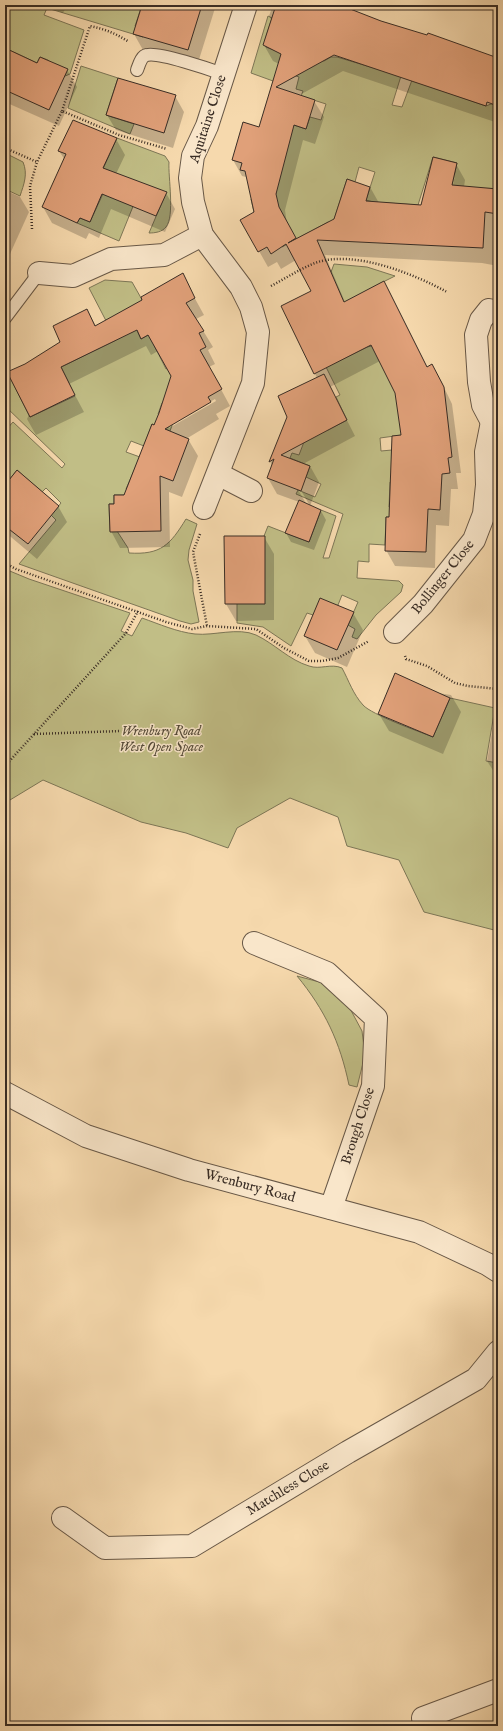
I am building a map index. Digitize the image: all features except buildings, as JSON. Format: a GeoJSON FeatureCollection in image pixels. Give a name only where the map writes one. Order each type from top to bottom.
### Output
{"type":"FeatureCollection","features":[{"type":"Feature","properties":{"kind":"street","name":"Aquitaine Close"},"geometry":{"type":"LineString","coordinates":[[204,508],[253,383],[258,332],[251,307],[241,287],[202,235],[193,202],[190,178],[193,156],[207,126],[246,5]]}},
{"type":"Feature","properties":{"kind":"street"},"geometry":{"type":"LineString","coordinates":[[39,273],[73,276],[111,259],[164,255],[202,235]]}},
{"type":"Feature","properties":{"kind":"street","name":"Bollinger Close"},"geometry":{"type":"LineString","coordinates":[[395,632],[423,604],[474,540],[484,514],[487,485],[486,452],[495,422],[484,405],[479,382],[476,336],[481,320],[490,310]]}},
{"type":"Feature","properties":{"kind":"street"},"geometry":{"type":"LineString","coordinates":[[218,474],[251,491]]}},
{"type":"Feature","properties":{"kind":"street","name":"Brough Close"},"geometry":{"type":"LineString","coordinates":[[254,943],[327,973],[376,1018],[373,1086],[331,1208]]}},
{"type":"Feature","properties":{"kind":"street","name":"Wrenbury Road"},"geometry":{"type":"LineString","coordinates":[[5,1093],[86,1136],[189,1170],[420,1232],[487,1264],[498,1271]]}},
{"type":"Feature","properties":{"kind":"street","name":"Matchless Close"},"geometry":{"type":"LineString","coordinates":[[63,1518],[105,1548],[192,1546],[348,1452],[476,1379],[498,1352]]}},
{"type":"Feature","properties":{"kind":"street"},"geometry":{"type":"LineString","coordinates":[[423,1718],[498,1690]]}},
{"type":"Feature","properties":{"kind":"lane"},"geometry":{"type":"LineString","coordinates":[[137,70],[142,57],[147,55],[168,58],[223,74]]}},
{"type":"Feature","properties":{"kind":"lane"},"geometry":{"type":"LineString","coordinates":[[5,318],[39,273]]}},
{"type":"Feature","properties":{"kind":"path"},"geometry":{"type":"LineString","coordinates":[[32,229],[30,186],[37,162],[62,111],[90,26],[118,35],[132,44],[142,57]]}},
{"type":"Feature","properties":{"kind":"path"},"geometry":{"type":"LineString","coordinates":[[62,111],[119,135],[193,156]]}},
{"type":"Feature","properties":{"kind":"path"},"geometry":{"type":"LineString","coordinates":[[5,148],[37,162]]}},
{"type":"Feature","properties":{"kind":"path"},"geometry":{"type":"LineString","coordinates":[[264,290],[316,263],[335,259],[352,260],[380,266],[428,282],[447,292]]}},
{"type":"Feature","properties":{"kind":"path"},"geometry":{"type":"LineString","coordinates":[[201,530],[193,552],[207,626]]}},
{"type":"Feature","properties":{"kind":"path"},"geometry":{"type":"LineString","coordinates":[[5,563],[16,569],[166,622],[192,629],[207,626],[256,629],[284,648],[309,661],[322,661],[338,658],[368,641],[395,632],[406,659],[427,666],[455,682],[468,686],[498,689]]}},
{"type":"Feature","properties":{"kind":"path"},"geometry":{"type":"LineString","coordinates":[[5,766],[126,633],[138,612]]}},
{"type":"Feature","properties":{"kind":"path"},"geometry":{"type":"LineString","coordinates":[[33,734],[121,732]]}},
{"type":"Feature","properties":{"kind":"green space"},"geometry":{"type":"Polygon","coordinates":[[[5,5],[41,5],[47,7],[48,5],[142,5],[135,26],[145,29],[143,37],[47,8],[44,15],[84,30],[70,74],[65,76],[48,60],[40,57],[37,63],[5,48],[5,5]]]}},
{"type":"Feature","properties":{"kind":"green space"},"geometry":{"type":"Polygon","coordinates":[[[268,16],[272,18],[265,40],[266,47],[274,50],[282,45],[324,61],[331,57],[337,57],[401,76],[392,105],[402,107],[412,80],[486,106],[491,104],[498,106],[498,189],[451,189],[457,163],[433,157],[418,205],[373,202],[366,200],[375,172],[359,167],[355,182],[347,179],[333,223],[328,222],[282,247],[254,212],[251,199],[276,194],[278,120],[306,129],[310,117],[321,120],[326,104],[301,96],[303,91],[296,89],[299,77],[285,72],[273,81],[251,73],[268,16]]]}},
{"type":"Feature","properties":{"kind":"green space"},"geometry":{"type":"Polygon","coordinates":[[[81,66],[118,78],[106,115],[134,124],[130,134],[68,108],[81,66]]]}},
{"type":"Feature","properties":{"kind":"green space"},"geometry":{"type":"Polygon","coordinates":[[[117,138],[165,156],[169,162],[171,206],[169,222],[166,227],[158,232],[149,233],[166,193],[136,199],[119,241],[77,223],[80,218],[90,222],[106,187],[97,182],[117,138]]]}},
{"type":"Feature","properties":{"kind":"green space"},"geometry":{"type":"Polygon","coordinates":[[[5,153],[23,162],[25,175],[20,196],[5,189],[5,153]]]}},
{"type":"Feature","properties":{"kind":"green space"},"geometry":{"type":"Polygon","coordinates":[[[334,264],[367,267],[395,276],[379,284],[362,336],[327,283],[334,264]]]}},
{"type":"Feature","properties":{"kind":"green space"},"geometry":{"type":"Polygon","coordinates":[[[105,280],[132,282],[145,305],[129,314],[141,339],[167,325],[154,345],[166,369],[180,361],[184,412],[162,403],[158,414],[174,420],[170,431],[152,424],[144,446],[131,441],[126,452],[140,457],[126,489],[129,491],[128,495],[114,495],[114,504],[109,504],[110,531],[117,531],[128,548],[129,553],[140,553],[157,550],[164,546],[175,536],[186,519],[197,524],[189,550],[188,560],[193,580],[193,591],[199,622],[191,624],[180,621],[19,564],[56,520],[51,515],[61,503],[46,488],[42,492],[17,470],[10,479],[5,474],[5,431],[13,422],[62,468],[65,464],[5,406],[5,387],[7,380],[11,379],[30,417],[75,396],[61,367],[116,340],[89,288],[105,280]]]}},
{"type":"Feature","properties":{"kind":"green space"},"geometry":{"type":"Polygon","coordinates":[[[372,346],[409,376],[402,435],[380,438],[381,451],[403,449],[410,483],[390,482],[389,507],[413,508],[412,518],[386,517],[385,545],[369,544],[369,562],[358,561],[357,578],[399,581],[403,585],[401,592],[376,615],[357,639],[352,637],[355,629],[348,625],[358,602],[342,595],[338,605],[313,615],[307,613],[291,646],[263,627],[237,623],[237,604],[268,526],[309,542],[321,510],[336,516],[323,558],[329,558],[343,514],[296,494],[298,490],[315,497],[321,484],[306,477],[310,466],[290,458],[292,453],[299,455],[307,434],[320,415],[328,430],[347,420],[336,397],[340,395],[326,367],[372,346]]]}},
{"type":"Feature","properties":{"kind":"green space","name":"Wrenbury Road West Open Space"},"geometry":{"type":"Polygon","coordinates":[[[5,569],[29,579],[130,613],[121,631],[132,636],[142,618],[175,630],[195,634],[234,632],[249,633],[256,635],[288,656],[309,666],[334,666],[342,668],[356,696],[368,709],[385,718],[433,737],[450,698],[495,708],[486,761],[498,763],[498,931],[424,912],[399,860],[347,846],[338,817],[290,798],[237,828],[228,848],[186,833],[141,822],[43,780],[5,803],[5,569]]]}},
{"type":"Feature","properties":{"kind":"green space"},"geometry":{"type":"Polygon","coordinates":[[[297,976],[323,983],[347,1003],[362,1031],[365,1055],[357,1087],[349,1085],[341,1055],[330,1027],[316,1001],[297,976]]]}}]}
